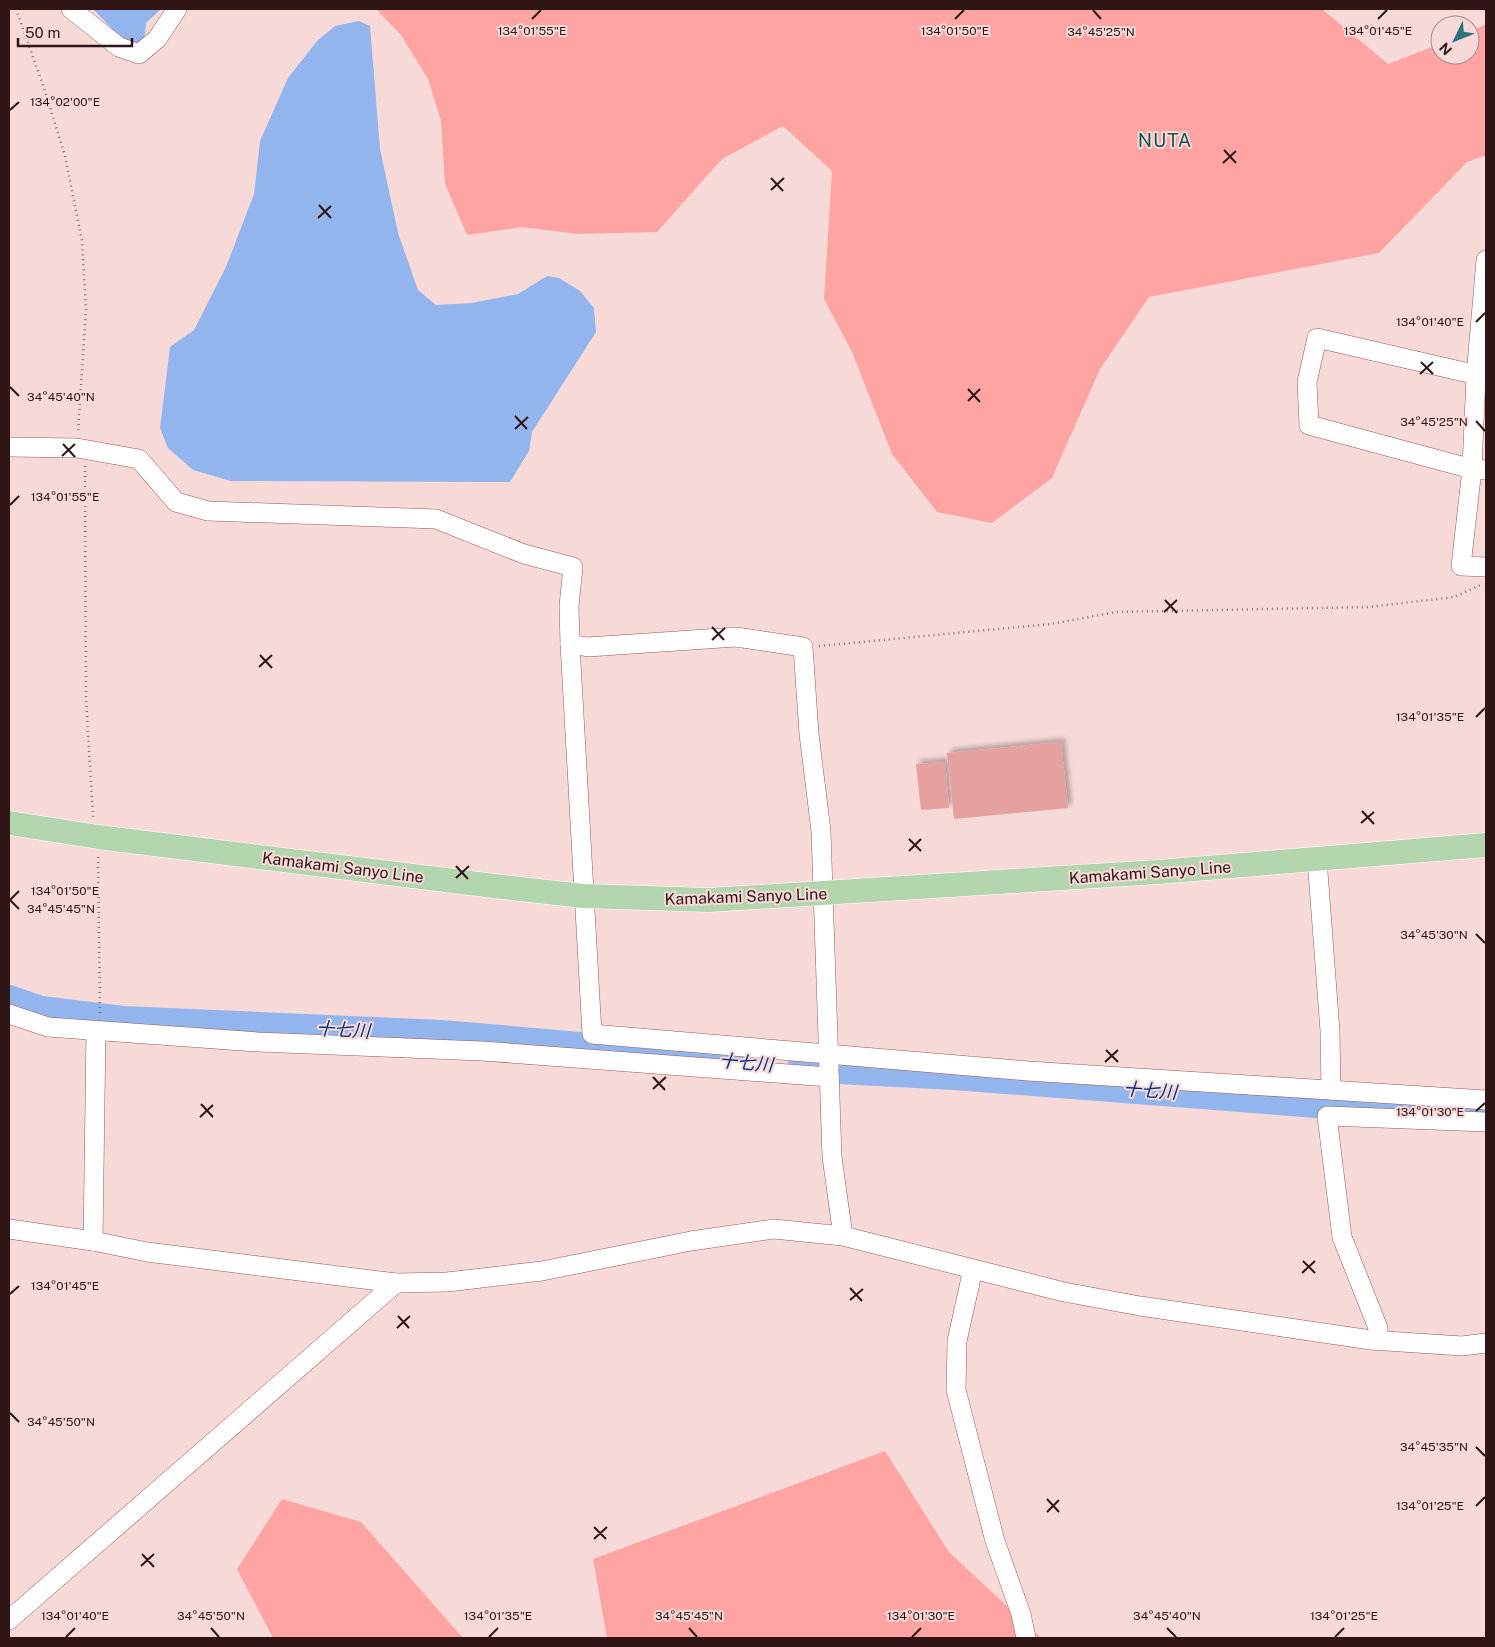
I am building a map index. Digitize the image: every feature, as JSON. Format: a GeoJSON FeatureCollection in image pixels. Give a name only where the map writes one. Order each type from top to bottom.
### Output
{"type":"FeatureCollection","features":[{"type":"Feature","properties":{"kind":"main road","name":"Kamakami Sanyo Line"},"geometry":{"type":"LineString","coordinates":[[9,824],[98,837],[582,896],[709,900],[824,894],[1486,845]]}},
{"type":"Feature","properties":{"kind":"street"},"geometry":{"type":"LineString","coordinates":[[71,9],[119,47],[139,54],[156,39],[177,9]]}},
{"type":"Feature","properties":{"kind":"street"},"geometry":{"type":"LineString","coordinates":[[1486,260],[1479,469],[1461,566],[1486,567]]}},
{"type":"Feature","properties":{"kind":"street"},"geometry":{"type":"LineString","coordinates":[[1479,469],[1309,425],[1307,382],[1317,338],[1481,376]]}},
{"type":"Feature","properties":{"kind":"street"},"geometry":{"type":"LineString","coordinates":[[9,448],[82,448],[139,459],[176,502],[208,512],[436,519],[524,554],[573,567],[569,606],[570,644],[582,896],[592,1034],[1028,1071],[1486,1100]]}},
{"type":"Feature","properties":{"kind":"street"},"geometry":{"type":"LineString","coordinates":[[570,644],[588,647],[736,636],[803,647],[809,734],[821,831],[832,1157],[843,1236]]}},
{"type":"Feature","properties":{"kind":"street"},"geometry":{"type":"LineString","coordinates":[[1316,859],[1330,1031],[1331,1090]]}},
{"type":"Feature","properties":{"kind":"street"},"geometry":{"type":"LineString","coordinates":[[9,1014],[48,1027],[98,1021],[258,1042],[482,1051],[828,1077]]}},
{"type":"Feature","properties":{"kind":"street"},"geometry":{"type":"LineString","coordinates":[[93,1241],[98,1021]]}},
{"type":"Feature","properties":{"kind":"street"},"geometry":{"type":"LineString","coordinates":[[1378,1341],[1378,1328],[1342,1237],[1327,1116],[1486,1122]]}},
{"type":"Feature","properties":{"kind":"street"},"geometry":{"type":"LineString","coordinates":[[9,1229],[166,1254],[396,1283],[447,1282],[542,1271],[691,1241],[774,1229],[843,1236],[1064,1292],[1140,1306],[1378,1341],[1462,1346],[1486,1343]]}},
{"type":"Feature","properties":{"kind":"street"},"geometry":{"type":"LineString","coordinates":[[974,1268],[957,1341],[956,1390],[995,1540],[1021,1614],[1026,1638]]}},
{"type":"Feature","properties":{"kind":"street"},"geometry":{"type":"LineString","coordinates":[[9,1620],[396,1283]]}},
{"type":"Feature","properties":{"kind":"path"},"geometry":{"type":"LineString","coordinates":[[16,9],[45,90],[65,156],[82,240],[86,309],[82,448],[86,698],[92,814],[98,837],[98,1021]]}},
{"type":"Feature","properties":{"kind":"path"},"geometry":{"type":"LineString","coordinates":[[803,647],[992,627],[1051,624],[1116,612],[1369,607],[1454,596],[1486,583]]}},
{"type":"Feature","properties":{"kind":"shaded area"},"geometry":{"type":"Polygon","coordinates":[[[376,9],[1322,9],[1388,64],[1430,48],[1430,65],[1480,65],[1480,27],[1486,24],[1486,155],[1467,162],[1379,253],[1149,297],[1100,369],[1052,478],[992,523],[937,512],[892,454],[852,352],[824,299],[832,171],[783,126],[722,159],[657,232],[578,234],[521,227],[467,235],[445,184],[441,121],[428,79],[401,35],[376,9]]]}},
{"type":"Feature","properties":{"kind":"shaded area"},"geometry":{"type":"Polygon","coordinates":[[[885,1451],[949,1552],[1041,1638],[607,1638],[593,1559],[885,1451]]]}},
{"type":"Feature","properties":{"kind":"shaded area"},"geometry":{"type":"Polygon","coordinates":[[[282,1499],[361,1522],[463,1638],[273,1638],[237,1569],[282,1499]]]}},
{"type":"Feature","properties":{"kind":"water"},"geometry":{"type":"Polygon","coordinates":[[[93,9],[161,9],[146,23],[144,43],[125,42],[93,9]]]}},
{"type":"Feature","properties":{"kind":"water"},"geometry":{"type":"Polygon","coordinates":[[[359,21],[370,26],[380,149],[398,233],[418,290],[436,305],[472,303],[518,294],[547,276],[559,278],[580,291],[594,308],[596,332],[532,432],[529,451],[510,482],[231,481],[193,470],[168,448],[160,428],[170,347],[194,330],[226,267],[254,194],[260,141],[288,78],[317,41],[335,26],[359,21]]]}},
{"type":"Feature","properties":{"kind":"building"},"geometry":{"type":"Polygon","coordinates":[[[1061,742],[1068,808],[954,819],[947,753],[1061,742]]]}},
{"type":"Feature","properties":{"kind":"building"},"geometry":{"type":"Polygon","coordinates":[[[945,762],[949,808],[921,810],[916,764],[945,762]]]}},
{"type":"Feature","properties":{"kind":"waterway","name":"十七川"},"geometry":{"type":"LineString","coordinates":[[9,999],[41,1010],[123,1020],[442,1034],[661,1053],[758,1064]]}},
{"type":"Feature","properties":{"kind":"waterway","name":"十七川"},"geometry":{"type":"LineString","coordinates":[[801,1068],[954,1076],[1343,1106],[1486,1111]]}},
{"type":"Feature","properties":{"kind":"district","name":"NUTA"},"geometry":{"type":"Point","coordinates":[1165,140]}}]}
